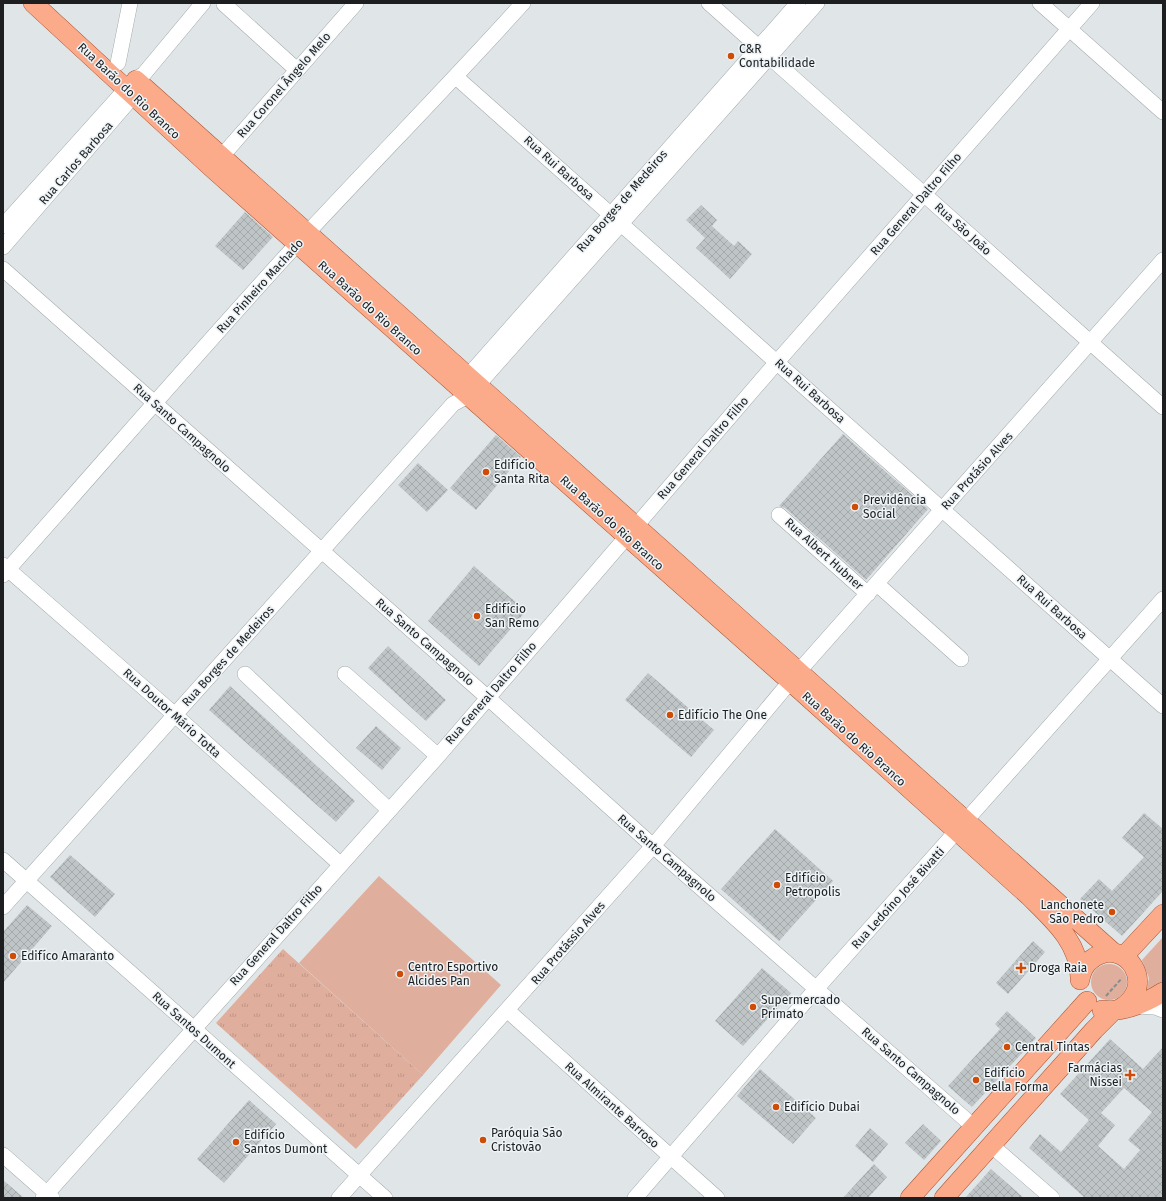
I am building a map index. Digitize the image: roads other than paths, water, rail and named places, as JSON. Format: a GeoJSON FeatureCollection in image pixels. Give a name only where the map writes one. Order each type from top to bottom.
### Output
{"type":"FeatureCollection","features":[{"type":"Feature","properties":{"kind":"main road","name":"Rua Barão do Rio Branco"},"geometry":{"type":"LineString","coordinates":[[33,3],[118,63],[136,85]]}},
{"type":"Feature","properties":{"kind":"main road","name":"Rua Barão do Rio Branco"},"geometry":{"type":"LineString","coordinates":[[52,3],[74,32],[136,85],[216,162],[303,239],[465,390],[632,531],[962,827],[1124,958]]}},
{"type":"Feature","properties":{"kind":"main road","name":"Rua Barão do Rio Branco"},"geometry":{"type":"LineString","coordinates":[[962,827],[1064,932],[1077,956],[1080,965],[1081,990],[1091,1004]]}},
{"type":"Feature","properties":{"kind":"main road"},"geometry":{"type":"LineString","coordinates":[[1124,958],[1163,914]]}},
{"type":"Feature","properties":{"kind":"main road"},"geometry":{"type":"LineString","coordinates":[[944,1198],[1094,1030],[1123,1008],[1137,991],[1137,973],[1124,958],[1105,953],[1092,958],[1083,968],[1080,977]]}},
{"type":"Feature","properties":{"kind":"main road"},"geometry":{"type":"LineString","coordinates":[[910,1198],[974,1126],[1091,1004],[1101,1010],[1123,1008],[1163,992]]}},
{"type":"Feature","properties":{"kind":"street"},"geometry":{"type":"LineString","coordinates":[[118,63],[130,3]]}},
{"type":"Feature","properties":{"kind":"street","name":"Rua Carlos Barbosa"},"geometry":{"type":"LineString","coordinates":[[3,247],[59,173],[136,85],[203,3]]}},
{"type":"Feature","properties":{"kind":"street","name":"Rua Coronel Ângelo Melo"},"geometry":{"type":"LineString","coordinates":[[216,162],[356,3]]}},
{"type":"Feature","properties":{"kind":"street","name":"Rua Pinheiro Machado"},"geometry":{"type":"LineString","coordinates":[[5,570],[303,239],[456,77],[523,3]]}},
{"type":"Feature","properties":{"kind":"street","name":"Rua São João"},"geometry":{"type":"LineString","coordinates":[[709,3],[1163,407]]}},
{"type":"Feature","properties":{"kind":"street","name":"Rua Borges de Medeiros"},"geometry":{"type":"LineString","coordinates":[[3,907],[465,390],[610,214],[764,51],[798,3]]}},
{"type":"Feature","properties":{"kind":"street"},"geometry":{"type":"LineString","coordinates":[[465,390],[622,224],[764,51],[816,3]]}},
{"type":"Feature","properties":{"kind":"street"},"geometry":{"type":"LineString","coordinates":[[1040,3],[1163,112]]}},
{"type":"Feature","properties":{"kind":"street","name":"Rua General Daltro Filho"},"geometry":{"type":"LineString","coordinates":[[47,1196],[193,1029],[438,756],[777,362],[1092,3]]}},
{"type":"Feature","properties":{"kind":"street"},"geometry":{"type":"LineString","coordinates":[[224,4],[297,70]]}},
{"type":"Feature","properties":{"kind":"street","name":"Rua Rui Barbosa"},"geometry":{"type":"LineString","coordinates":[[456,77],[1163,706]]}},
{"type":"Feature","properties":{"kind":"street","name":"Rua Carlos Barbosa"},"geometry":{"type":"LineString","coordinates":[[3,226],[59,173]]}},
{"type":"Feature","properties":{"kind":"street","name":"Rua Protásio Alves"},"geometry":{"type":"LineString","coordinates":[[795,676],[1163,260]]}},
{"type":"Feature","properties":{"kind":"street","name":"Rua Santo Campagnolo"},"geometry":{"type":"LineString","coordinates":[[3,269],[321,552],[488,697],[653,846],[974,1126]]}},
{"type":"Feature","properties":{"kind":"street","name":"Rua Albert Hubner"},"geometry":{"type":"LineString","coordinates":[[779,515],[961,659]]}},
{"type":"Feature","properties":{"kind":"street","name":"Rua Doutor Mário Totta"},"geometry":{"type":"LineString","coordinates":[[5,570],[175,715],[340,864]]}},
{"type":"Feature","properties":{"kind":"street","name":"Rua Ledoíno José Bivatti"},"geometry":{"type":"LineString","coordinates":[[635,1198],[817,988],[962,827],[1163,599]]}},
{"type":"Feature","properties":{"kind":"street"},"geometry":{"type":"LineString","coordinates":[[244,674],[389,810]]}},
{"type":"Feature","properties":{"kind":"street"},"geometry":{"type":"LineString","coordinates":[[345,674],[438,756]]}},
{"type":"Feature","properties":{"kind":"street","name":"Rua Protássio Alves"},"geometry":{"type":"LineString","coordinates":[[339,1198],[508,1011],[653,846],[795,676]]}},
{"type":"Feature","properties":{"kind":"street","name":"Rua Santos Dumont"},"geometry":{"type":"LineString","coordinates":[[3,860],[385,1198]]}},
{"type":"Feature","properties":{"kind":"street"},"geometry":{"type":"LineString","coordinates":[[1123,1008],[1155,1008],[1163,1010]]}},
{"type":"Feature","properties":{"kind":"street","name":"Rua Almirante Barroso"},"geometry":{"type":"LineString","coordinates":[[508,1011],[717,1198]]}},
{"type":"Feature","properties":{"kind":"street"},"geometry":{"type":"LineString","coordinates":[[991,1144],[1052,1198]]}},
{"type":"Feature","properties":{"kind":"street"},"geometry":{"type":"LineString","coordinates":[[3,1155],[47,1196]]}},
{"type":"Feature","properties":{"kind":"place","name":"C&R Contabilidade"},"geometry":{"type":"Point","coordinates":[731,56]}},
{"type":"Feature","properties":{"kind":"place","name":"Edifício Santa Rita"},"geometry":{"type":"Point","coordinates":[486,472]}},
{"type":"Feature","properties":{"kind":"place","name":"Previdência Social"},"geometry":{"type":"Point","coordinates":[855,507]}},
{"type":"Feature","properties":{"kind":"place","name":"Edifício San Remo"},"geometry":{"type":"Point","coordinates":[477,616]}},
{"type":"Feature","properties":{"kind":"place","name":"Edifício The One"},"geometry":{"type":"Point","coordinates":[670,715]}},
{"type":"Feature","properties":{"kind":"place","name":"Edifício Petropolis"},"geometry":{"type":"Point","coordinates":[777,885]}},
{"type":"Feature","properties":{"kind":"place","name":"Lanchonete São Pedro"},"geometry":{"type":"Point","coordinates":[1112,912]}},
{"type":"Feature","properties":{"kind":"place","name":"Edifíco Amaranto"},"geometry":{"type":"Point","coordinates":[13,956]}},
{"type":"Feature","properties":{"kind":"place","name":"Droga Raia"},"geometry":{"type":"Point","coordinates":[1021,968]}},
{"type":"Feature","properties":{"kind":"place","name":"Centro Esportivo Alcides Pan"},"geometry":{"type":"Point","coordinates":[400,974]}},
{"type":"Feature","properties":{"kind":"place","name":"Supermercado Primato"},"geometry":{"type":"Point","coordinates":[753,1007]}},
{"type":"Feature","properties":{"kind":"place","name":"Central Tintas"},"geometry":{"type":"Point","coordinates":[1007,1047]}},
{"type":"Feature","properties":{"kind":"place","name":"Farmácias Nissei"},"geometry":{"type":"Point","coordinates":[1130,1075]}},
{"type":"Feature","properties":{"kind":"place","name":"Edifício Bella Forma"},"geometry":{"type":"Point","coordinates":[976,1080]}},
{"type":"Feature","properties":{"kind":"place","name":"Edifício Dubai"},"geometry":{"type":"Point","coordinates":[776,1107]}},
{"type":"Feature","properties":{"kind":"place","name":"Paróquia São Cristovão"},"geometry":{"type":"Point","coordinates":[483,1140]}},
{"type":"Feature","properties":{"kind":"place","name":"Edifício Santos Dumont"},"geometry":{"type":"Point","coordinates":[236,1142]}}]}
